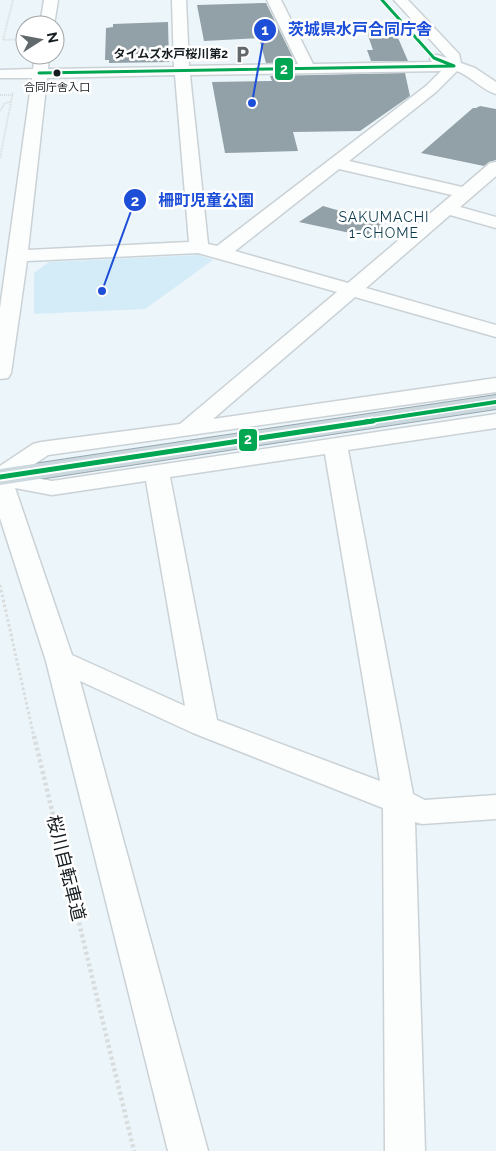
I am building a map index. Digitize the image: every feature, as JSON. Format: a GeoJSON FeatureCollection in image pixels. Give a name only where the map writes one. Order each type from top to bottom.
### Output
{"type":"FeatureCollection","features":[{"type":"Feature","properties":{"kind":"highway"},"geometry":{"type":"LineString","coordinates":[[0,478],[160,463],[496,402]]}},
{"type":"Feature","properties":{"kind":"street"},"geometry":{"type":"LineString","coordinates":[[49,15],[51,0]]}},
{"type":"Feature","properties":{"kind":"street"},"geometry":{"type":"LineString","coordinates":[[179,0],[182,71],[199,247]]}},
{"type":"Feature","properties":{"kind":"street"},"geometry":{"type":"LineString","coordinates":[[274,0],[308,69]]}},
{"type":"Feature","properties":{"kind":"street"},"geometry":{"type":"LineString","coordinates":[[382,0],[434,58],[470,71],[496,89]]}},
{"type":"Feature","properties":{"kind":"street"},"geometry":{"type":"LineString","coordinates":[[222,252],[430,89],[454,66],[454,57],[401,0]]}},
{"type":"Feature","properties":{"kind":"street"},"geometry":{"type":"LineString","coordinates":[[0,374],[18,256],[40,65]]}},
{"type":"Feature","properties":{"kind":"street"},"geometry":{"type":"LineString","coordinates":[[7,74],[454,66]]}},
{"type":"Feature","properties":{"kind":"street"},"geometry":{"type":"LineString","coordinates":[[337,163],[465,193]]}},
{"type":"Feature","properties":{"kind":"street"},"geometry":{"type":"LineString","coordinates":[[187,430],[496,167]]}},
{"type":"Feature","properties":{"kind":"street"},"geometry":{"type":"LineString","coordinates":[[446,209],[496,223]]}},
{"type":"Feature","properties":{"kind":"street"},"geometry":{"type":"LineString","coordinates":[[18,256],[199,247],[496,331]]}},
{"type":"Feature","properties":{"kind":"street"},"geometry":{"type":"LineString","coordinates":[[188,1151],[60,661],[0,478],[41,449],[187,430],[496,385]]}},
{"type":"Feature","properties":{"kind":"street"},"geometry":{"type":"LineString","coordinates":[[204,726],[160,463],[335,445],[496,421]]}},
{"type":"Feature","properties":{"kind":"street"},"geometry":{"type":"LineString","coordinates":[[335,445],[400,801],[405,1151]]}},
{"type":"Feature","properties":{"kind":"street"},"geometry":{"type":"LineString","coordinates":[[60,661],[204,726],[400,801],[422,812],[496,808]]}},
{"type":"Feature","properties":{"kind":"path"},"geometry":{"type":"LineString","coordinates":[[13,0],[3,40],[15,39]]}},
{"type":"Feature","properties":{"kind":"path"},"geometry":{"type":"LineString","coordinates":[[0,158],[13,95],[7,74],[15,58]]}},
{"type":"Feature","properties":{"kind":"path"},"geometry":{"type":"LineString","coordinates":[[0,95],[13,95]]}},
{"type":"Feature","properties":{"kind":"path"},"geometry":{"type":"LineString","coordinates":[[0,111],[5,103],[11,102]]}},
{"type":"Feature","properties":{"kind":"path","name":"桜川自転車道"},"geometry":{"type":"LineString","coordinates":[[0,585],[20,678],[134,1151]]}},
{"type":"Feature","properties":{"kind":"shaded area"},"geometry":{"type":"Polygon","coordinates":[[[199,255],[213,260],[145,309],[34,314],[34,273],[49,262],[199,255]]]}},
{"type":"Feature","properties":{"kind":"building"},"geometry":{"type":"Polygon","coordinates":[[[266,3],[295,62],[266,63],[259,38],[204,41],[197,5],[266,3]]]}},
{"type":"Feature","properties":{"kind":"building"},"geometry":{"type":"Polygon","coordinates":[[[168,22],[169,62],[109,63],[109,60],[105,60],[106,28],[113,27],[113,24],[168,22]]]}},
{"type":"Feature","properties":{"kind":"building"},"geometry":{"type":"Polygon","coordinates":[[[364,24],[392,24],[408,61],[371,61],[367,50],[373,50],[364,24]]]}},
{"type":"Feature","properties":{"kind":"building"},"geometry":{"type":"Polygon","coordinates":[[[405,73],[410,96],[360,131],[293,132],[298,151],[225,153],[212,82],[272,81],[270,76],[405,73]]]}},
{"type":"Feature","properties":{"kind":"building"},"geometry":{"type":"Polygon","coordinates":[[[480,106],[496,109],[496,160],[484,166],[421,153],[473,108],[480,106]]]}},
{"type":"Feature","properties":{"kind":"building"},"geometry":{"type":"Polygon","coordinates":[[[323,206],[382,223],[378,239],[299,222],[323,206]]]}},
{"type":"Feature","properties":{"kind":"transit line","name":"2"},"geometry":{"type":"LineString","coordinates":[[382,0],[434,58],[454,66]]}},
{"type":"Feature","properties":{"kind":"transit line","name":"2"},"geometry":{"type":"LineString","coordinates":[[39,73],[454,66]]}},
{"type":"Feature","properties":{"kind":"transit line","name":"2"},"geometry":{"type":"LineString","coordinates":[[0,477],[496,402]]}},
{"type":"Feature","properties":{"kind":"place","name":"タイムズ水戸桜川第2"},"geometry":{"type":"Point","coordinates":[242,54]}},
{"type":"Feature","properties":{"kind":"place","name":"合同庁舎入口"},"geometry":{"type":"Point","coordinates":[57,73]}},
{"type":"Feature","properties":{"kind":"place","name":"茨城県水戸合同庁舎"},"geometry":{"type":"Point","coordinates":[252,103]}},
{"type":"Feature","properties":{"kind":"place","name":"柵町児童公園"},"geometry":{"type":"Point","coordinates":[102,291]}},
{"type":"Feature","properties":{"kind":"district","name":"SAKUMACHI 1-CHOME"},"geometry":{"type":"Point","coordinates":[384,226]}}]}
